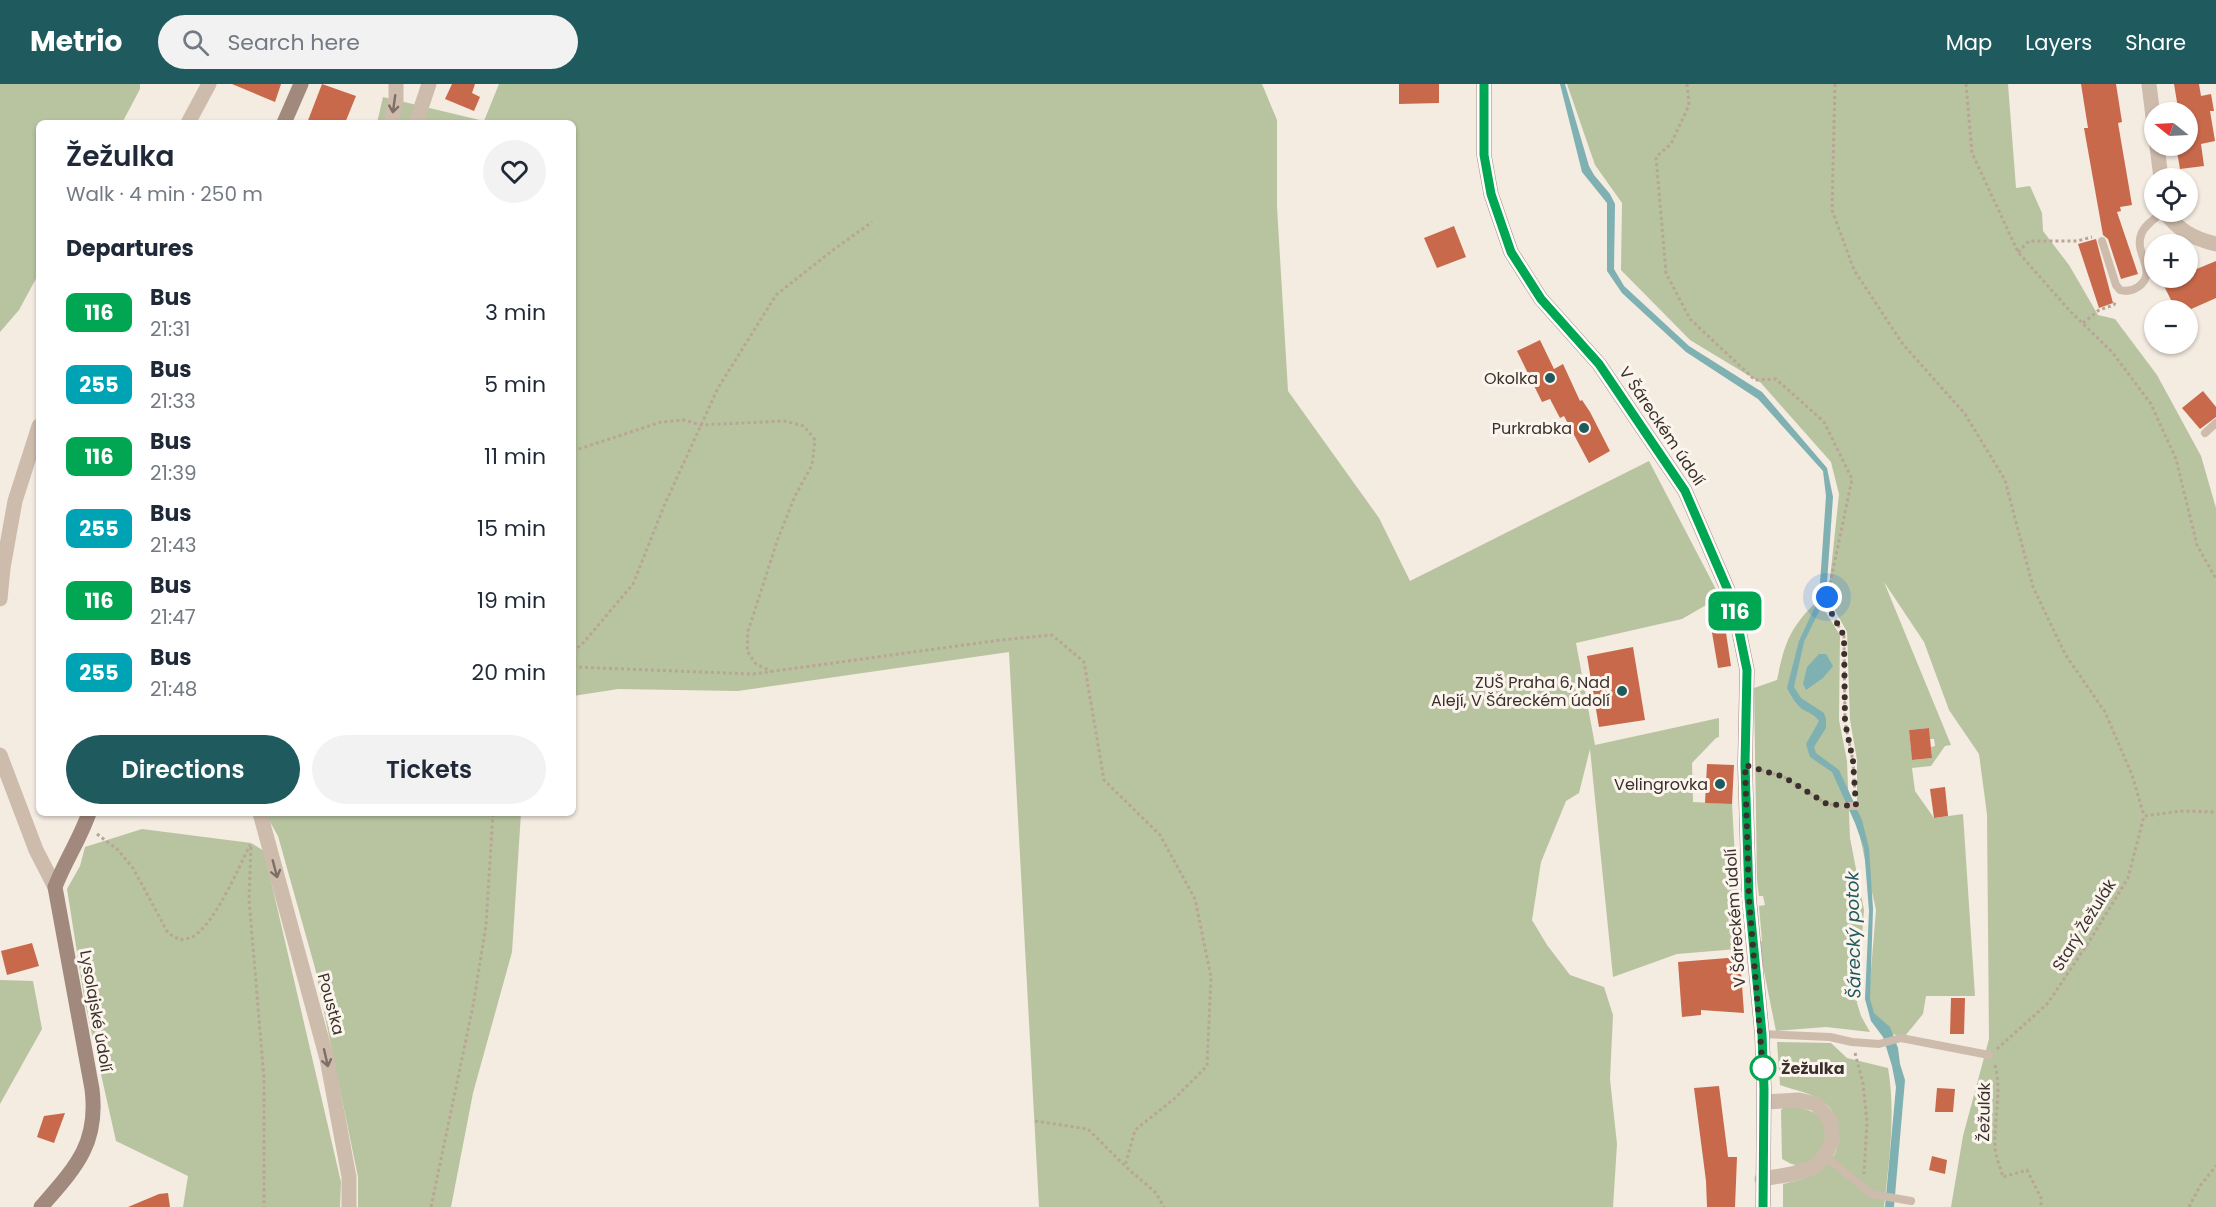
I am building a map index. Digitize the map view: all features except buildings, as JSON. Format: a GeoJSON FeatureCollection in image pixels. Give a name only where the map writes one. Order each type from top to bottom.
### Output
{"type":"FeatureCollection","features":[{"type":"Feature","properties":{"kind":"street"},"geometry":{"type":"LineString","coordinates":[[190,120],[208,84]]}},
{"type":"Feature","properties":{"kind":"street"},"geometry":{"type":"LineString","coordinates":[[285,120],[301,84]]}},
{"type":"Feature","properties":{"kind":"street"},"geometry":{"type":"LineString","coordinates":[[392,120],[396,102],[396,84]]}},
{"type":"Feature","properties":{"kind":"street"},"geometry":{"type":"LineString","coordinates":[[417,120],[429,84]]}},
{"type":"Feature","properties":{"kind":"street","name":"V Šáreckém údolí"},"geometry":{"type":"LineString","coordinates":[[1484,84],[1484,155],[1491,194],[1511,252],[1541,299],[1599,364],[1685,491],[1733,602],[1747,670],[1745,765],[1749,898],[1762,1034],[1765,1102],[1763,1207]]}},
{"type":"Feature","properties":{"kind":"street"},"geometry":{"type":"LineString","coordinates":[[2149,84],[2151,102]]}},
{"type":"Feature","properties":{"kind":"street"},"geometry":{"type":"LineString","coordinates":[[2173,222],[2186,233],[2216,244]]}},
{"type":"Feature","properties":{"kind":"street"},"geometry":{"type":"LineString","coordinates":[[0,599],[15,501],[36,435]]}},
{"type":"Feature","properties":{"kind":"street"},"geometry":{"type":"LineString","coordinates":[[0,755],[36,850],[56,887]]}},
{"type":"Feature","properties":{"kind":"street","name":"Poustka"},"geometry":{"type":"LineString","coordinates":[[261,816],[327,1059],[349,1176],[350,1207]]}},
{"type":"Feature","properties":{"kind":"street"},"geometry":{"type":"LineString","coordinates":[[56,887],[63,867],[85,824]]}},
{"type":"Feature","properties":{"kind":"street","name":"Lysolajské údolí"},"geometry":{"type":"LineString","coordinates":[[41,1207],[70,1174],[81,1155],[91,1134],[94,1110],[56,887]]}},
{"type":"Feature","properties":{"kind":"street"},"geometry":{"type":"LineString","coordinates":[[1762,1179],[1815,1167],[1825,1156],[1833,1139],[1830,1120],[1816,1104],[1799,1100],[1765,1102]]}},
{"type":"Feature","properties":{"kind":"lane"},"geometry":{"type":"LineString","coordinates":[[2102,241],[2116,285],[2120,290],[2128,292],[2145,281],[2148,274],[2139,242],[2145,227],[2151,222]]}},
{"type":"Feature","properties":{"kind":"lane"},"geometry":{"type":"LineString","coordinates":[[2205,433],[2216,423]]}},
{"type":"Feature","properties":{"kind":"lane"},"geometry":{"type":"LineString","coordinates":[[1846,806],[1856,806]]}},
{"type":"Feature","properties":{"kind":"lane"},"geometry":{"type":"LineString","coordinates":[[1762,1034],[1830,1037],[1852,1042],[1879,1044],[1901,1038],[1989,1055]]}},
{"type":"Feature","properties":{"kind":"lane"},"geometry":{"type":"LineString","coordinates":[[1825,1156],[1871,1194],[1911,1201]]}},
{"type":"Feature","properties":{"kind":"path"},"geometry":{"type":"LineString","coordinates":[[1687,84],[1689,105],[1671,144],[1656,157],[1666,273],[1690,319],[1755,380],[1776,380],[1824,422],[1852,479],[1826,603],[1844,636],[1845,722],[1853,761],[1856,806]]}},
{"type":"Feature","properties":{"kind":"path"},"geometry":{"type":"LineString","coordinates":[[1835,84],[1832,210],[1854,270],[1902,343],[1965,414],[2005,480],[2033,587],[2065,654],[2105,712],[2132,775],[2144,816],[2182,811],[2216,812]]}},
{"type":"Feature","properties":{"kind":"path"},"geometry":{"type":"LineString","coordinates":[[1966,84],[1972,153],[2018,252],[2083,324],[2112,352],[2151,404],[2176,459],[2197,545],[2216,579]]}},
{"type":"Feature","properties":{"kind":"path"},"geometry":{"type":"LineString","coordinates":[[576,649],[633,584],[664,506],[718,388],[776,295],[832,250],[872,222]]}},
{"type":"Feature","properties":{"kind":"path"},"geometry":{"type":"LineString","coordinates":[[2018,252],[2029,241],[2077,241],[2091,237],[2102,241]]}},
{"type":"Feature","properties":{"kind":"path"},"geometry":{"type":"LineString","coordinates":[[2083,324],[2099,310],[2114,305],[2120,290]]}},
{"type":"Feature","properties":{"kind":"path"},"geometry":{"type":"LineString","coordinates":[[576,450],[661,422],[684,420],[701,425],[784,421],[804,426],[815,440],[812,465],[795,496],[777,541],[748,631],[747,651],[756,664],[771,671]]}},
{"type":"Feature","properties":{"kind":"path"},"geometry":{"type":"LineString","coordinates":[[2210,569],[2216,568]]}},
{"type":"Feature","properties":{"kind":"path"},"geometry":{"type":"LineString","coordinates":[[576,667],[753,674],[1052,635],[1084,663],[1104,780],[1160,835],[1195,898],[1211,977],[1207,1066],[1174,1099],[1135,1130],[1125,1166]]}},
{"type":"Feature","properties":{"kind":"path"},"geometry":{"type":"LineString","coordinates":[[1745,765],[1784,777],[1827,804],[1846,806]]}},
{"type":"Feature","properties":{"kind":"path"},"geometry":{"type":"LineString","coordinates":[[431,1207],[473,1006],[486,925],[493,816]]}},
{"type":"Feature","properties":{"kind":"path","name":"Starý Žežulák"},"geometry":{"type":"LineString","coordinates":[[1989,1055],[2048,1003],[2090,940],[2128,878],[2144,816]]}},
{"type":"Feature","properties":{"kind":"path"},"geometry":{"type":"LineString","coordinates":[[85,824],[118,850],[133,868],[168,933],[180,940],[192,938],[204,928],[251,843]]}},
{"type":"Feature","properties":{"kind":"path"},"geometry":{"type":"LineString","coordinates":[[252,835],[249,899],[264,1078],[264,1207]]}},
{"type":"Feature","properties":{"kind":"path"},"geometry":{"type":"LineString","coordinates":[[1852,1042],[1863,1083],[1867,1122],[1863,1186]]}},
{"type":"Feature","properties":{"kind":"path","name":"Žežulák"},"geometry":{"type":"LineString","coordinates":[[1989,1055],[1994,1060],[1997,1075],[1995,1146],[2003,1177],[2027,1170],[2040,1198],[2041,1207]]}},
{"type":"Feature","properties":{"kind":"path"},"geometry":{"type":"LineString","coordinates":[[1035,1121],[1088,1129],[1156,1193],[1164,1207]]}},
{"type":"Feature","properties":{"kind":"path"},"geometry":{"type":"LineString","coordinates":[[2189,1207],[2200,1186],[2216,1166]]}},
{"type":"Feature","properties":{"kind":"green space"},"geometry":{"type":"Polygon","coordinates":[[[0,84],[140,84],[140,89],[124,120],[36,120],[36,279],[19,310],[0,332],[0,84]]]}},
{"type":"Feature","properties":{"kind":"green space"},"geometry":{"type":"Polygon","coordinates":[[[499,84],[1262,84],[1277,120],[1277,207],[1288,391],[1379,518],[1410,581],[1649,461],[1720,597],[1682,619],[1576,643],[1595,745],[1719,718],[1719,737],[1692,763],[1693,802],[1732,804],[1742,942],[1737,949],[1677,954],[1613,977],[1590,749],[1579,793],[1566,801],[1541,862],[1532,920],[1547,945],[1570,975],[1604,987],[1613,1015],[1610,1079],[1617,1144],[1613,1207],[1039,1207],[1009,652],[738,691],[618,689],[576,696],[576,120],[484,120],[499,84]]]}},
{"type":"Feature","properties":{"kind":"green space"},"geometry":{"type":"Polygon","coordinates":[[[1567,84],[2008,84],[2016,188],[2030,186],[2042,213],[2043,231],[2069,265],[2098,315],[2115,319],[2157,375],[2201,456],[2216,508],[2216,1207],[1951,1207],[1963,1136],[1989,1039],[1987,814],[1979,754],[1949,710],[1924,642],[1884,582],[1951,745],[1945,746],[1931,766],[1912,768],[1915,791],[1934,818],[1963,814],[1975,996],[1926,996],[1923,1014],[1905,1036],[1889,1034],[1868,1006],[1876,910],[1860,837],[1857,760],[1850,720],[1847,632],[1828,598],[1839,494],[1831,462],[1761,383],[1690,340],[1621,270],[1622,203],[1595,165],[1567,84]],[[1929,728],[1909,730],[1912,760],[1932,758],[1931,747],[1935,746],[1934,739],[1930,739],[1929,728]]]}},
{"type":"Feature","properties":{"kind":"green space"},"geometry":{"type":"Polygon","coordinates":[[[383,97],[480,120],[378,120],[383,97]]]}},
{"type":"Feature","properties":{"kind":"green space"},"geometry":{"type":"Polygon","coordinates":[[[1818,600],[1840,635],[1839,720],[1847,761],[1850,838],[1864,910],[1857,1003],[1870,1032],[1826,1027],[1776,1031],[1758,942],[1762,941],[1759,906],[1765,905],[1763,896],[1759,896],[1757,880],[1754,688],[1777,680],[1790,636],[1818,600]]]}},
{"type":"Feature","properties":{"kind":"green space"},"geometry":{"type":"Polygon","coordinates":[[[267,816],[521,816],[512,952],[473,1093],[451,1207],[358,1207],[358,1177],[315,968],[278,836],[267,816]]]}},
{"type":"Feature","properties":{"kind":"green space"},"geometry":{"type":"Polygon","coordinates":[[[142,829],[251,843],[264,851],[341,1182],[340,1207],[183,1207],[188,1176],[116,1141],[85,1003],[67,889],[80,866],[85,847],[142,829]]]}},
{"type":"Feature","properties":{"kind":"green space"},"geometry":{"type":"Polygon","coordinates":[[[0,980],[33,981],[42,1029],[0,1104],[0,980]]]}},
{"type":"Feature","properties":{"kind":"green space"},"geometry":{"type":"Polygon","coordinates":[[[1777,1042],[1831,1043],[1847,1058],[1888,1068],[1892,1120],[1884,1207],[1783,1207],[1783,1184],[1813,1174],[1829,1163],[1838,1145],[1839,1134],[1834,1115],[1822,1101],[1780,1085],[1777,1042]]]}},
{"type":"Feature","properties":{"kind":"green space"},"geometry":{"type":"Polygon","coordinates":[[[1797,1107],[1811,1111],[1820,1117],[1826,1135],[1825,1143],[1817,1157],[1804,1164],[1796,1165],[1782,1159],[1781,1110],[1797,1107]]]}},
{"type":"Feature","properties":{"kind":"water"},"geometry":{"type":"Polygon","coordinates":[[[1560,84],[1565,84],[1589,166],[1615,204],[1614,269],[1624,286],[1689,346],[1762,392],[1827,468],[1833,497],[1826,597],[1804,642],[1794,687],[1801,698],[1824,713],[1826,728],[1814,747],[1816,753],[1839,770],[1862,820],[1869,848],[1873,909],[1870,999],[1874,1013],[1890,1027],[1898,1048],[1905,1080],[1894,1207],[1885,1207],[1896,1087],[1883,1037],[1871,1021],[1865,999],[1869,911],[1864,848],[1832,772],[1810,757],[1806,744],[1819,721],[1800,707],[1787,688],[1799,641],[1819,598],[1826,496],[1823,471],[1758,399],[1686,352],[1622,293],[1607,271],[1607,203],[1582,172],[1560,84]]]}},
{"type":"Feature","properties":{"kind":"water"},"geometry":{"type":"Polygon","coordinates":[[[1819,654],[1826,654],[1833,666],[1823,678],[1806,690],[1803,684],[1807,667],[1819,654]]]}},
{"type":"Feature","properties":{"kind":"bus line","name":"116"},"geometry":{"type":"LineString","coordinates":[[1484,84],[1484,155],[1491,194],[1511,252],[1541,299],[1599,364],[1685,491],[1733,602],[1747,670],[1745,765],[1749,898],[1762,1034],[1765,1102],[1763,1207]]}},
{"type":"Feature","properties":{"kind":"place","name":"Okolka"},"geometry":{"type":"Point","coordinates":[1550,378]}},
{"type":"Feature","properties":{"kind":"place","name":"Purkrabka"},"geometry":{"type":"Point","coordinates":[1584,428]}},
{"type":"Feature","properties":{"kind":"place","name":"ZUŠ Praha 6, Nad Alejí, V Šáreckém údolí"},"geometry":{"type":"Point","coordinates":[1622,691]}},
{"type":"Feature","properties":{"kind":"place","name":"Velingrovka"},"geometry":{"type":"Point","coordinates":[1720,784]}},
{"type":"Feature","properties":{"kind":"place","name":"Žežulka"},"geometry":{"type":"Point","coordinates":[1763,1068]}},
{"type":"Feature","properties":{"kind":"route"},"geometry":{"type":"LineString","coordinates":[[1763,1068],[1763,1071],[1762,1034],[1749,898],[1745,765],[1784,777],[1827,804],[1856,806],[1853,761],[1845,722],[1844,636],[1826,603],[1827,597]]}},
{"type":"Feature","properties":{"kind":"water label","name":"Šárecký potok"},"geometry":{"type":"Point","coordinates":[1853,935]}}]}
